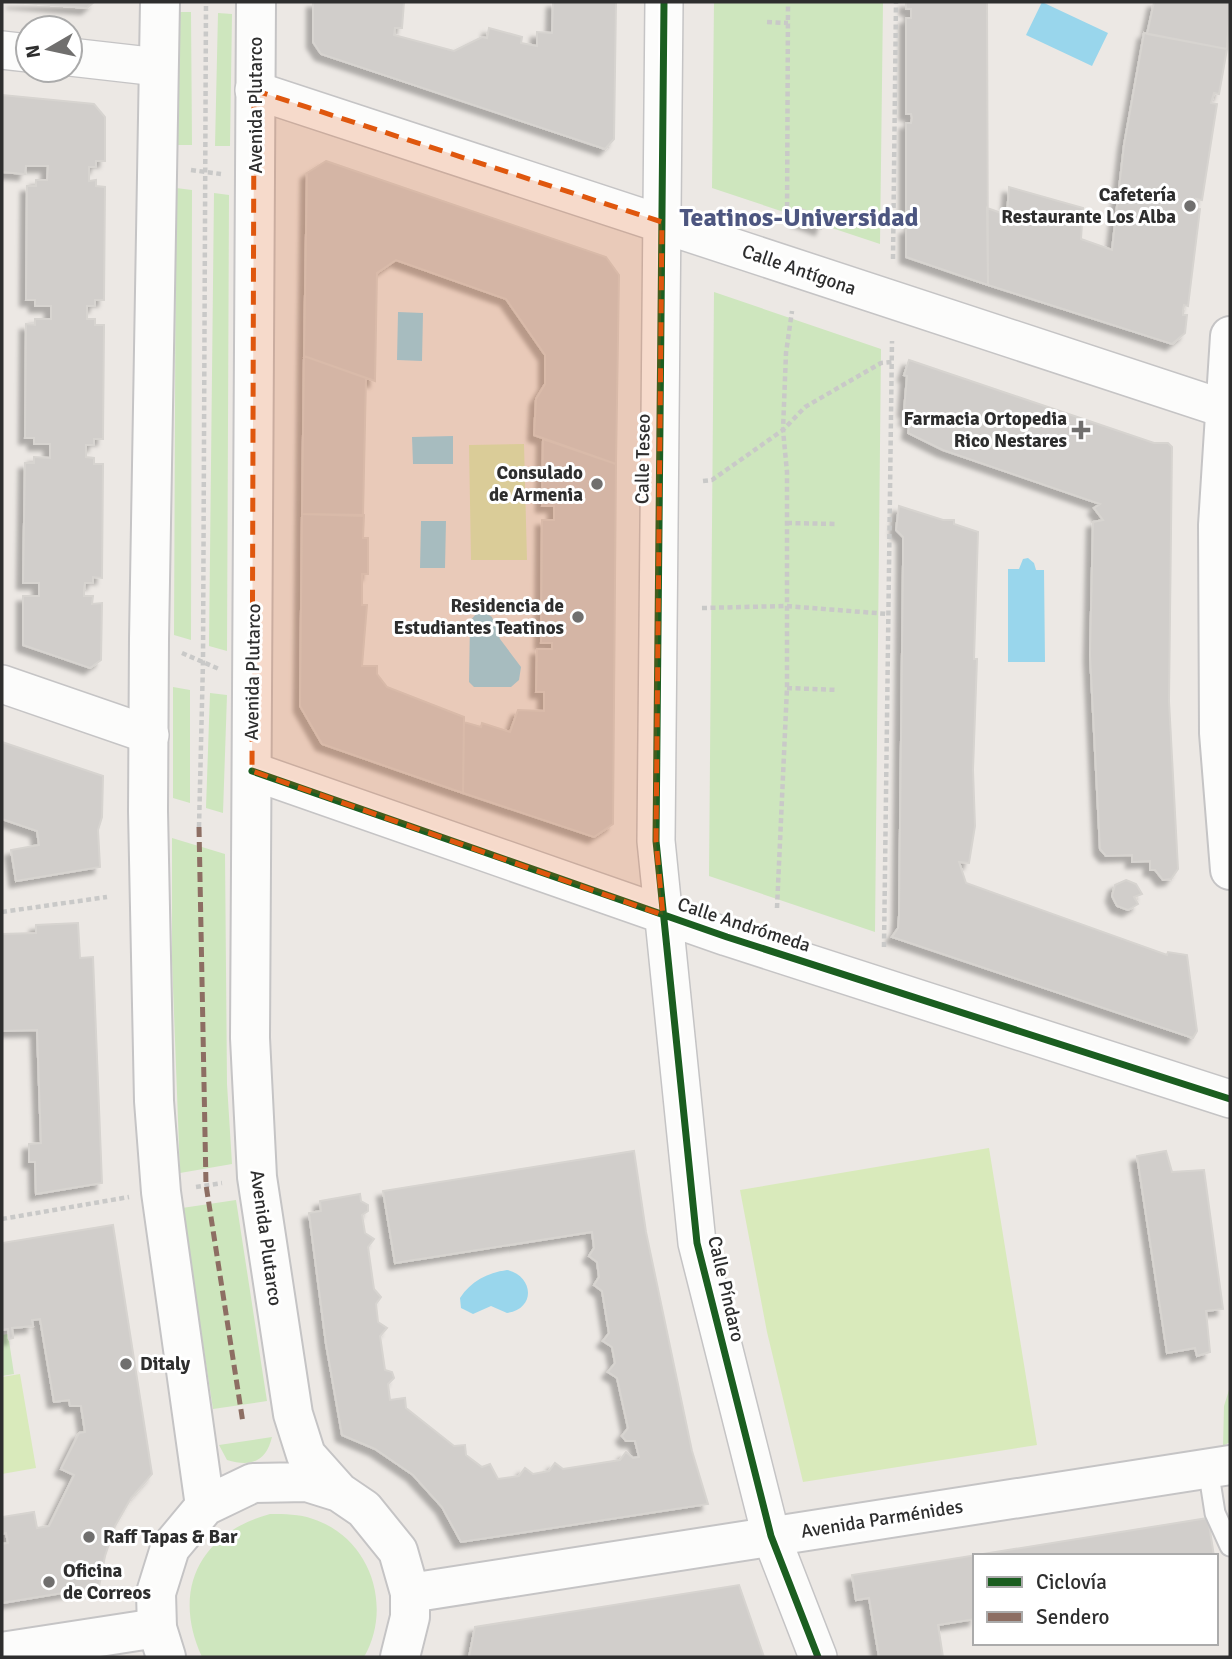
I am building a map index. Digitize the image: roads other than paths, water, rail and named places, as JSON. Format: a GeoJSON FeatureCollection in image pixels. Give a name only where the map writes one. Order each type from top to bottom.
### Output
{"type":"FeatureCollection","features":[{"type":"Feature","properties":{"kind":"main road"},"geometry":{"type":"LineString","coordinates":[[160,2],[148,811],[154,1101],[161,1192],[205,1506]]}},
{"type":"Feature","properties":{"kind":"main road","name":"Avenida Plutarco"},"geometry":{"type":"LineString","coordinates":[[256,2],[250,1038],[257,1177],[293,1414],[306,1455],[339,1492]]}},
{"type":"Feature","properties":{"kind":"main road"},"geometry":{"type":"LineString","coordinates":[[1230,336],[1218,553],[1219,733],[1228,807],[1230,870]]}},
{"type":"Feature","properties":{"kind":"main road","name":"Avenida Parménides"},"geometry":{"type":"LineString","coordinates":[[410,1593],[1219,1466]]}},
{"type":"Feature","properties":{"kind":"main road"},"geometry":{"type":"LineString","coordinates":[[2,1651],[162,1643],[156,1593],[170,1548],[205,1506],[253,1483],[307,1482],[339,1492],[364,1509],[398,1551],[410,1593],[410,1617],[400,1657]]}},
{"type":"Feature","properties":{"kind":"street","name":"Calle Teseo"},"geometry":{"type":"LineString","coordinates":[[663,915],[656,841],[664,2]]}},
{"type":"Feature","properties":{"kind":"street"},"geometry":{"type":"LineString","coordinates":[[84,59],[158,67]]}},
{"type":"Feature","properties":{"kind":"street","name":"Calle Antígona"},"geometry":{"type":"LineString","coordinates":[[254,90],[662,222],[1227,419]]}},
{"type":"Feature","properties":{"kind":"street"},"geometry":{"type":"LineString","coordinates":[[2,684],[150,735]]}},
{"type":"Feature","properties":{"kind":"street","name":"Calle Andrómeda"},"geometry":{"type":"LineString","coordinates":[[252,771],[663,915],[1230,1099]]}},
{"type":"Feature","properties":{"kind":"street","name":"Calle Píndaro"},"geometry":{"type":"LineString","coordinates":[[663,915],[697,1243],[771,1536],[818,1657]]}},
{"type":"Feature","properties":{"kind":"lane"},"geometry":{"type":"LineString","coordinates":[[1219,1466],[1215,1513],[1230,1546]]}},
{"type":"Feature","properties":{"kind":"water"},"geometry":{"type":"Polygon","coordinates":[[[1042,2],[1108,33],[1092,66],[1026,35],[1042,2]]]}},
{"type":"Feature","properties":{"kind":"water"},"geometry":{"type":"Polygon","coordinates":[[[398,312],[423,313],[422,361],[397,360],[398,312]]]}},
{"type":"Feature","properties":{"kind":"water"},"geometry":{"type":"Polygon","coordinates":[[[453,436],[453,464],[413,464],[412,437],[453,436]]]}},
{"type":"Feature","properties":{"kind":"water"},"geometry":{"type":"Polygon","coordinates":[[[421,521],[446,521],[445,568],[420,568],[421,521]]]}},
{"type":"Feature","properties":{"kind":"water"},"geometry":{"type":"Polygon","coordinates":[[[1028,558],[1034,563],[1036,570],[1044,570],[1045,662],[1008,662],[1008,569],[1019,569],[1023,559],[1028,558]]]}},
{"type":"Feature","properties":{"kind":"water"},"geometry":{"type":"Polygon","coordinates":[[[484,612],[492,617],[500,639],[521,667],[519,680],[511,687],[474,687],[469,682],[470,621],[476,614],[484,612]]]}},
{"type":"Feature","properties":{"kind":"water"},"geometry":{"type":"Polygon","coordinates":[[[507,1270],[516,1273],[527,1285],[527,1299],[523,1305],[507,1313],[491,1306],[473,1314],[461,1308],[460,1298],[474,1282],[507,1270]]]}},
{"type":"Feature","properties":{"kind":"place","name":"Cafetería Restaurante Los Alba"},"geometry":{"type":"Point","coordinates":[1190,206]}},
{"type":"Feature","properties":{"kind":"place","name":"Farmacia Ortopedia Rico Nestares"},"geometry":{"type":"Point","coordinates":[1081,430]}},
{"type":"Feature","properties":{"kind":"place","name":"Consulado de Armenia"},"geometry":{"type":"Point","coordinates":[597,484]}},
{"type":"Feature","properties":{"kind":"place","name":"Residencia de Estudiantes Teatinos"},"geometry":{"type":"Point","coordinates":[578,617]}},
{"type":"Feature","properties":{"kind":"place","name":"Ditaly"},"geometry":{"type":"Point","coordinates":[126,1364]}},
{"type":"Feature","properties":{"kind":"place","name":"Raff Tapas & Bar"},"geometry":{"type":"Point","coordinates":[89,1537]}},
{"type":"Feature","properties":{"kind":"place","name":"Oficina de Correos"},"geometry":{"type":"Point","coordinates":[49,1582]}},
{"type":"Feature","properties":{"kind":"district","name":"Teatinos-Universidad"},"geometry":{"type":"Point","coordinates":[799,218]}}]}
